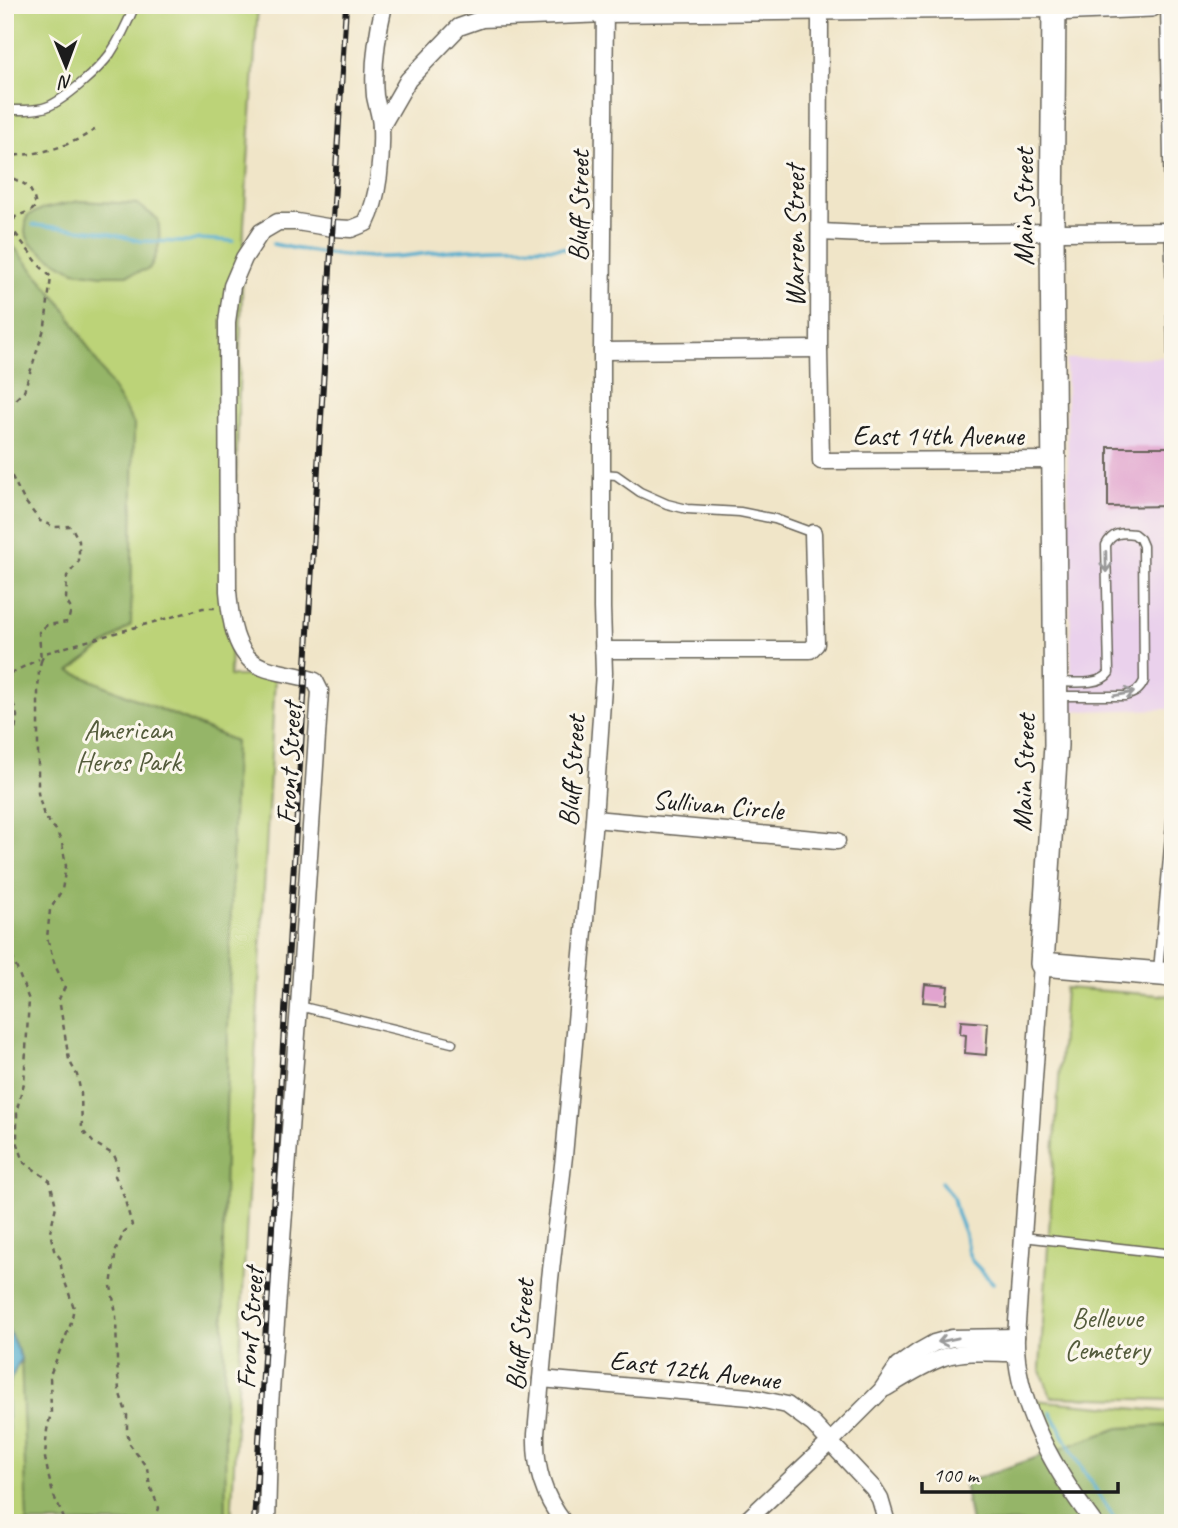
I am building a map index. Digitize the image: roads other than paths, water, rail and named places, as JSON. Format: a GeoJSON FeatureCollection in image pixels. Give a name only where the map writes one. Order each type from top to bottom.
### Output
{"type":"FeatureCollection","features":[{"type":"Feature","properties":{"kind":"street"},"geometry":{"type":"LineString","coordinates":[[381,127],[376,97],[375,46],[384,5]]}},
{"type":"Feature","properties":{"kind":"street"},"geometry":{"type":"LineString","coordinates":[[381,127],[408,80],[459,27],[482,19],[606,9],[1151,5]]}},
{"type":"Feature","properties":{"kind":"street","name":"Main Street"},"geometry":{"type":"LineString","coordinates":[[1054,7],[1052,232],[1055,782],[1016,1345],[1021,1386],[1036,1425],[1056,1465],[1094,1523]]}},
{"type":"Feature","properties":{"kind":"street","name":"Bluff Street"},"geometry":{"type":"LineString","coordinates":[[564,1523],[545,1492],[538,1474],[535,1454],[594,819],[604,673],[602,351],[606,9]]}},
{"type":"Feature","properties":{"kind":"street","name":"Warren Street"},"geometry":{"type":"LineString","coordinates":[[809,9],[821,232],[821,461]]}},
{"type":"Feature","properties":{"kind":"street","name":"Front Street"},"geometry":{"type":"LineString","coordinates":[[267,1523],[270,1405],[320,691],[315,681],[305,677],[260,667],[248,657],[230,620],[227,322],[232,286],[244,258],[261,232],[278,222],[351,229],[366,223],[372,211],[378,179],[381,127]]}},
{"type":"Feature","properties":{"kind":"street"},"geometry":{"type":"LineString","coordinates":[[821,232],[876,234],[1172,231]]}},
{"type":"Feature","properties":{"kind":"street"},"geometry":{"type":"LineString","coordinates":[[602,351],[819,349]]}},
{"type":"Feature","properties":{"kind":"street","name":"East 14th Avenue"},"geometry":{"type":"LineString","coordinates":[[821,461],[1055,460]]}},
{"type":"Feature","properties":{"kind":"street"},"geometry":{"type":"LineString","coordinates":[[603,650],[810,650],[816,644],[813,533]]}},
{"type":"Feature","properties":{"kind":"street","name":"Sullivan Circle"},"geometry":{"type":"LineString","coordinates":[[594,819],[837,841]]}},
{"type":"Feature","properties":{"kind":"street"},"geometry":{"type":"LineString","coordinates":[[1042,964],[1165,974]]}},
{"type":"Feature","properties":{"kind":"street"},"geometry":{"type":"LineString","coordinates":[[744,1523],[881,1391],[898,1366],[918,1352],[934,1343],[952,1338],[1016,1345]]}},
{"type":"Feature","properties":{"kind":"street","name":"East 12th Avenue"},"geometry":{"type":"LineString","coordinates":[[541,1380],[750,1397],[787,1405],[799,1412],[831,1441],[873,1488],[880,1499],[887,1523]]}},
{"type":"Feature","properties":{"kind":"lane"},"geometry":{"type":"LineString","coordinates":[[5,110],[45,108],[64,99],[109,55],[135,5]]}},
{"type":"Feature","properties":{"kind":"lane"},"geometry":{"type":"LineString","coordinates":[[1165,5],[1172,231],[1172,360]]}},
{"type":"Feature","properties":{"kind":"lane"},"geometry":{"type":"LineString","coordinates":[[602,474],[617,475],[640,492],[667,504],[687,509],[740,512],[775,519],[813,533]]}},
{"type":"Feature","properties":{"kind":"lane"},"geometry":{"type":"LineString","coordinates":[[1116,533],[1134,534],[1143,546],[1144,681],[1140,688],[1125,695],[1056,689],[1100,681],[1109,674],[1106,545],[1116,533]]}},
{"type":"Feature","properties":{"kind":"lane"},"geometry":{"type":"LineString","coordinates":[[1165,974],[1173,801]]}},
{"type":"Feature","properties":{"kind":"lane"},"geometry":{"type":"LineString","coordinates":[[299,1006],[452,1043]]}},
{"type":"Feature","properties":{"kind":"lane"},"geometry":{"type":"LineString","coordinates":[[1023,1237],[1173,1254]]}},
{"type":"Feature","properties":{"kind":"water"},"geometry":{"type":"Polygon","coordinates":[[[5,1322],[21,1358],[7,1395],[12,1523],[5,1523],[5,1322]]]}},
{"type":"Feature","properties":{"kind":"waterway"},"geometry":{"type":"LineString","coordinates":[[33,225],[98,231],[141,241],[233,241]]}},
{"type":"Feature","properties":{"kind":"waterway"},"geometry":{"type":"LineString","coordinates":[[273,244],[333,254],[380,257],[485,248],[574,248]]}},
{"type":"Feature","properties":{"kind":"waterway"},"geometry":{"type":"LineString","coordinates":[[941,1182],[953,1197],[973,1262],[993,1283]]}},
{"type":"Feature","properties":{"kind":"waterway"},"geometry":{"type":"LineString","coordinates":[[1051,1412],[1075,1457],[1117,1523]]}},
{"type":"Feature","properties":{"kind":"railway"},"geometry":{"type":"LineString","coordinates":[[254,1523],[346,5]]}},
{"type":"Feature","properties":{"kind":"park label","name":"American Heros Park"},"geometry":{"type":"Point","coordinates":[128,745]}},
{"type":"Feature","properties":{"kind":"park label","name":"Bellevue Cemetery"},"geometry":{"type":"Point","coordinates":[1107,1333]}}]}
